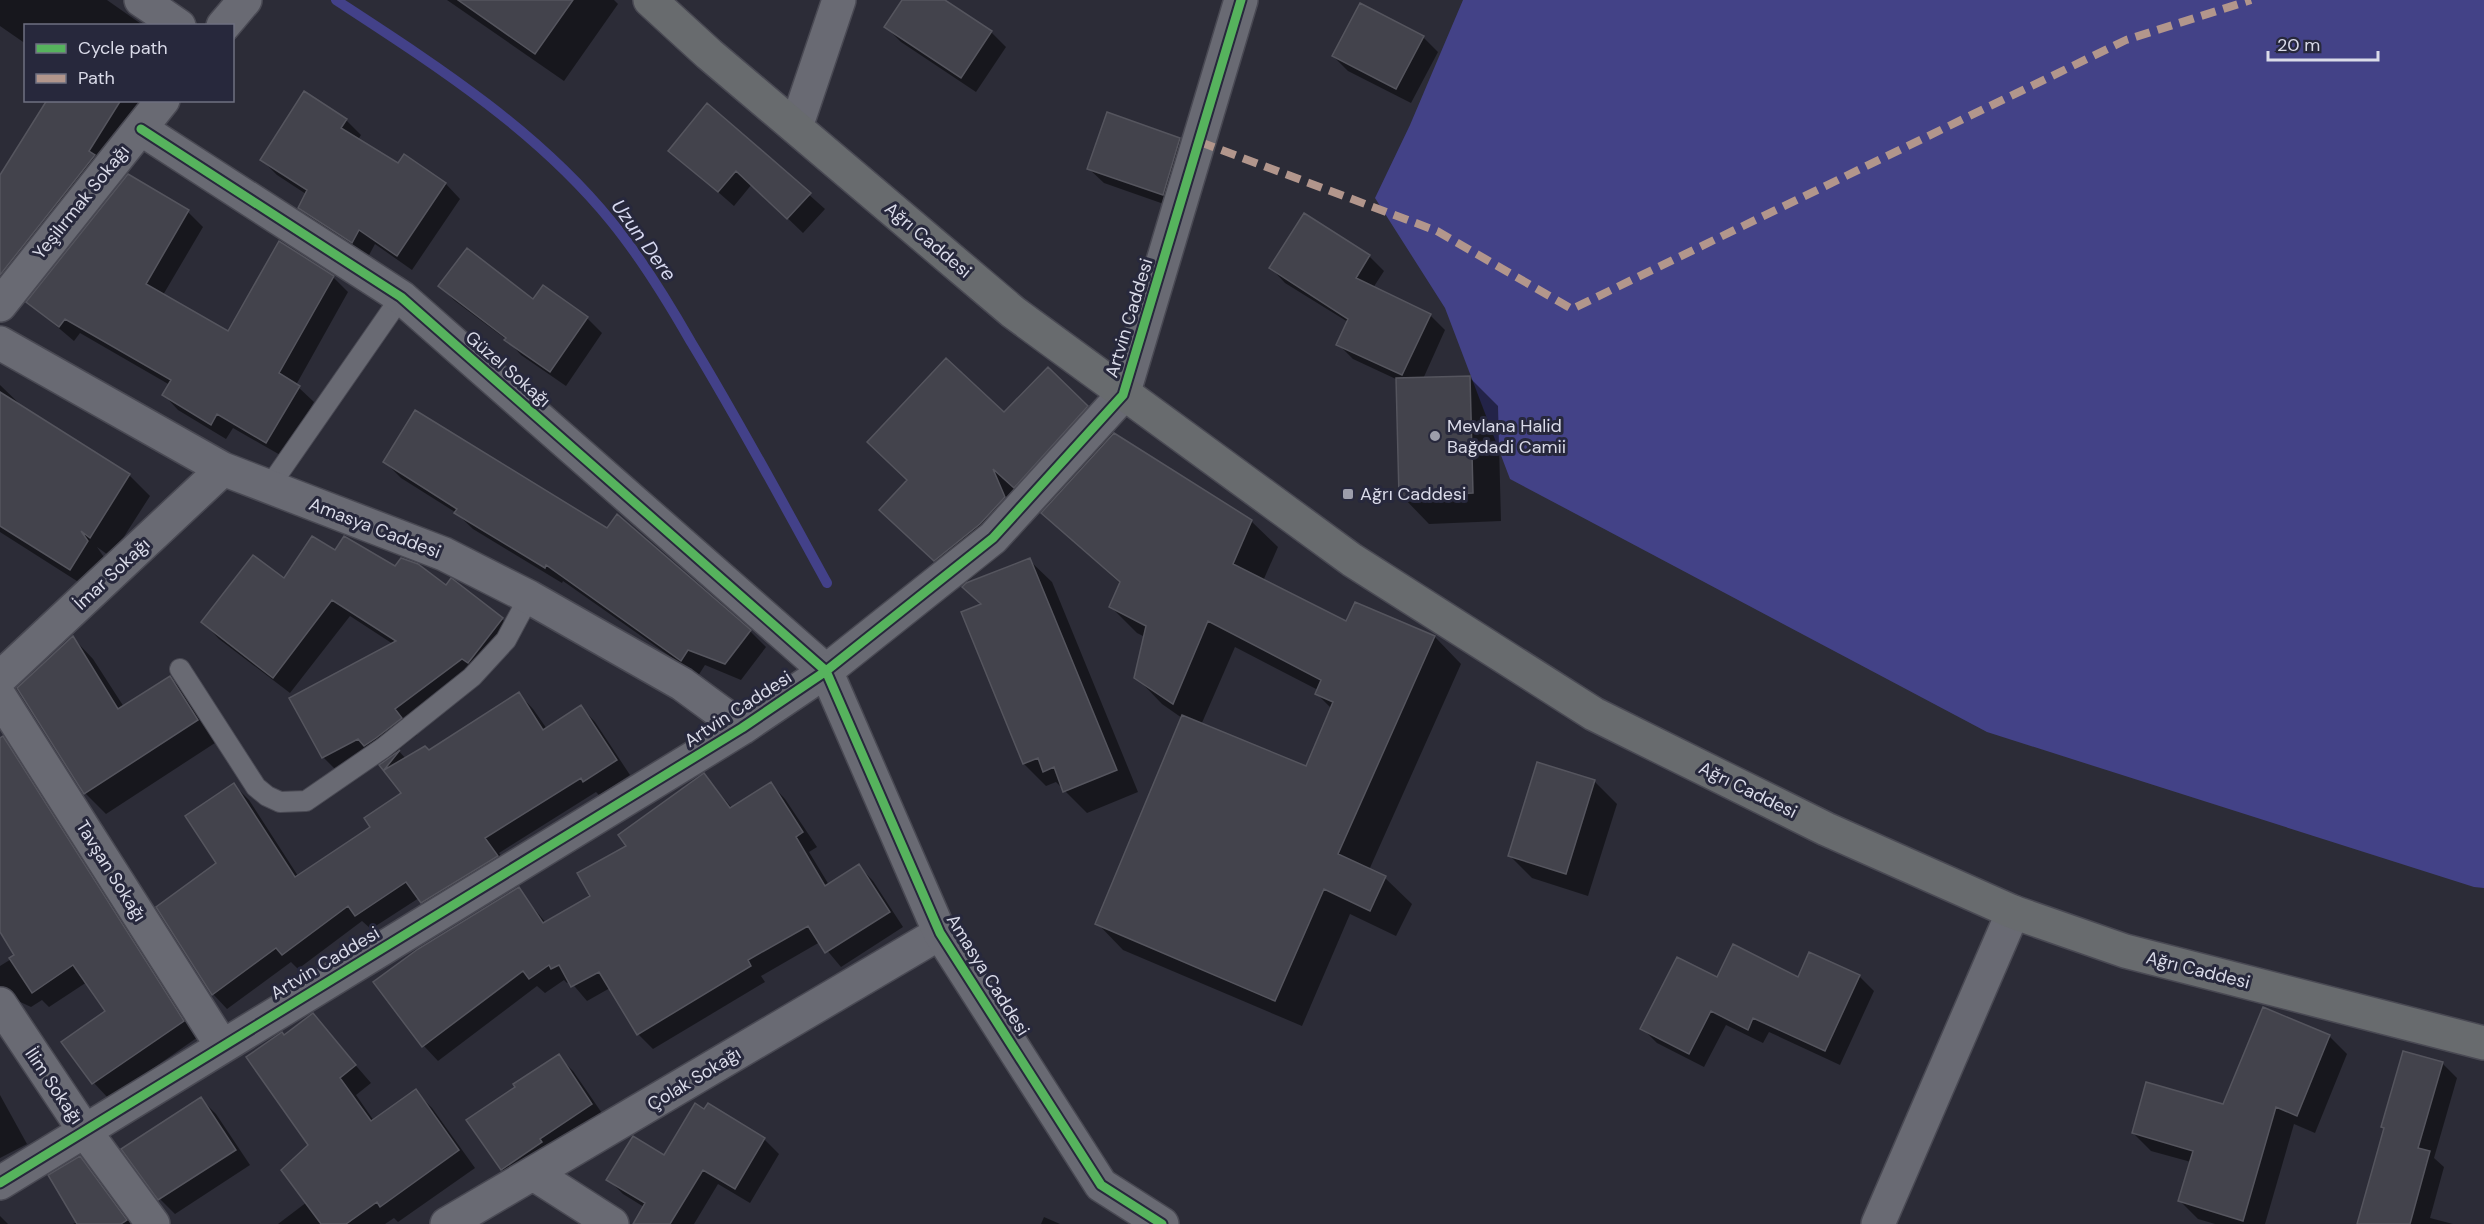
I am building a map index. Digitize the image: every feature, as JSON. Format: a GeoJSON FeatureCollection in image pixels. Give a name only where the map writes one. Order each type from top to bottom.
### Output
{"type":"FeatureCollection","features":[{"type":"Feature","properties":{"kind":"main road","name":"Ağrı Caddesi"},"geometry":{"type":"LineString","coordinates":[[650,0],[796,128],[1013,312],[1123,395],[1353,560],[1594,714],[1826,829],[2013,912],[2125,951],[2484,1043]]}},
{"type":"Feature","properties":{"kind":"street"},"geometry":{"type":"LineString","coordinates":[[141,0],[176,24]]}},
{"type":"Feature","properties":{"kind":"street"},"geometry":{"type":"LineString","coordinates":[[225,24],[245,0]]}},
{"type":"Feature","properties":{"kind":"street"},"geometry":{"type":"LineString","coordinates":[[796,128],[839,0]]}},
{"type":"Feature","properties":{"kind":"street","name":"Artvin Caddesi"},"geometry":{"type":"LineString","coordinates":[[0,1183],[742,728],[826,671],[993,538],[1123,395],[1241,0]]}},
{"type":"Feature","properties":{"kind":"street","name":"Yeşilırmak Sokağı"},"geometry":{"type":"LineString","coordinates":[[0,305],[50,239],[161,102]]}},
{"type":"Feature","properties":{"kind":"street","name":"Güzel Sokağı"},"geometry":{"type":"LineString","coordinates":[[141,129],[401,297],[826,671]]}},
{"type":"Feature","properties":{"kind":"street","name":"Amasya Caddesi"},"geometry":{"type":"LineString","coordinates":[[0,343],[223,469],[444,554],[529,597],[682,684],[742,728]]}},
{"type":"Feature","properties":{"kind":"street","name":"İmar Sokağı"},"geometry":{"type":"LineString","coordinates":[[0,678],[223,469]]}},
{"type":"Feature","properties":{"kind":"street","name":"Amasya Caddesi"},"geometry":{"type":"LineString","coordinates":[[826,671],[940,933],[1101,1185],[1162,1224]]}},
{"type":"Feature","properties":{"kind":"street","name":"Tavşan Sokağı"},"geometry":{"type":"LineString","coordinates":[[0,697],[222,1046]]}},
{"type":"Feature","properties":{"kind":"street"},"geometry":{"type":"LineString","coordinates":[[1878,1224],[2013,912]]}},
{"type":"Feature","properties":{"kind":"street","name":"Çolak Sokağı"},"geometry":{"type":"LineString","coordinates":[[447,1224],[940,933]]}},
{"type":"Feature","properties":{"kind":"street","name":"İlim Sokağı"},"geometry":{"type":"LineString","coordinates":[[0,1004],[84,1130],[153,1224]]}},
{"type":"Feature","properties":{"kind":"street"},"geometry":{"type":"LineString","coordinates":[[534,1173],[612,1224]]}},
{"type":"Feature","properties":{"kind":"lane"},"geometry":{"type":"LineString","coordinates":[[269,487],[401,297]]}},
{"type":"Feature","properties":{"kind":"lane"},"geometry":{"type":"LineString","coordinates":[[180,669],[256,787],[267,796],[280,802],[306,801],[383,748],[472,677],[506,640],[529,597]]}},
{"type":"Feature","properties":{"kind":"shaded area"},"geometry":{"type":"Polygon","coordinates":[[[1463,0],[2484,0],[2484,888],[2474,887],[1987,732],[1510,479],[1445,308],[1375,198],[1410,125],[1463,0]]]}},
{"type":"Feature","properties":{"kind":"building"},"geometry":{"type":"Polygon","coordinates":[[[458,0],[573,0],[535,54],[458,0]]]}},
{"type":"Feature","properties":{"kind":"building"},"geometry":{"type":"Polygon","coordinates":[[[902,0],[945,0],[992,31],[961,78],[884,27],[902,0]]]}},
{"type":"Feature","properties":{"kind":"building"},"geometry":{"type":"Polygon","coordinates":[[[1360,3],[1424,36],[1396,89],[1332,56],[1360,3]]]}},
{"type":"Feature","properties":{"kind":"building"},"geometry":{"type":"Polygon","coordinates":[[[304,91],[347,119],[341,128],[398,163],[404,154],[446,183],[397,256],[359,230],[352,243],[298,208],[307,190],[260,160],[304,91]]]}},
{"type":"Feature","properties":{"kind":"building"},"geometry":{"type":"Polygon","coordinates":[[[46,102],[120,102],[89,151],[95,155],[0,275],[0,175],[46,102]]]}},
{"type":"Feature","properties":{"kind":"building"},"geometry":{"type":"Polygon","coordinates":[[[707,103],[811,193],[787,219],[736,171],[718,192],[668,151],[707,103]]]}},
{"type":"Feature","properties":{"kind":"building"},"geometry":{"type":"Polygon","coordinates":[[[1107,112],[1180,138],[1163,195],[1087,169],[1107,112]]]}},
{"type":"Feature","properties":{"kind":"building"},"geometry":{"type":"Polygon","coordinates":[[[128,174],[189,210],[146,284],[228,331],[279,241],[334,276],[279,373],[300,386],[266,443],[217,414],[211,425],[162,395],[171,380],[65,319],[59,327],[26,302],[128,174]]]}},
{"type":"Feature","properties":{"kind":"building"},"geometry":{"type":"Polygon","coordinates":[[[1304,213],[1370,255],[1356,278],[1431,314],[1402,375],[1336,345],[1348,319],[1269,268],[1304,213]]]}},
{"type":"Feature","properties":{"kind":"building"},"geometry":{"type":"Polygon","coordinates":[[[467,248],[533,299],[543,285],[588,317],[550,372],[504,340],[506,338],[438,286],[467,248]]]}},
{"type":"Feature","properties":{"kind":"building"},"geometry":{"type":"Polygon","coordinates":[[[946,358],[1004,412],[1048,367],[1088,406],[1014,488],[993,469],[1005,497],[980,524],[934,561],[879,510],[907,480],[867,442],[946,358]]]}},
{"type":"Feature","properties":{"kind":"building","name":"Mevlana Halid Bağdadi Camii"},"geometry":{"type":"Polygon","coordinates":[[[1470,376],[1473,493],[1399,496],[1396,378],[1470,376]]]}},
{"type":"Feature","properties":{"kind":"building"},"geometry":{"type":"Polygon","coordinates":[[[0,392],[130,474],[90,538],[81,531],[88,541],[70,570],[0,526],[0,392]]]}},
{"type":"Feature","properties":{"kind":"building"},"geometry":{"type":"Polygon","coordinates":[[[415,410],[607,528],[617,514],[751,630],[725,664],[688,650],[681,661],[546,565],[545,568],[454,513],[457,509],[383,462],[415,410]]]}},
{"type":"Feature","properties":{"kind":"building"},"geometry":{"type":"Polygon","coordinates":[[[1114,433],[1252,520],[1233,564],[1346,621],[1355,602],[1435,636],[1338,854],[1386,876],[1370,911],[1324,889],[1275,1001],[1095,924],[1182,715],[1306,766],[1333,702],[1315,694],[1321,680],[1208,621],[1173,704],[1134,678],[1146,626],[1109,607],[1120,582],[1041,513],[1114,433]]]}},
{"type":"Feature","properties":{"kind":"building"},"geometry":{"type":"Polygon","coordinates":[[[312,536],[335,550],[344,536],[395,566],[401,558],[418,564],[446,585],[451,578],[503,618],[468,663],[462,659],[395,709],[402,718],[364,746],[358,739],[322,758],[289,698],[396,641],[332,600],[273,678],[201,622],[253,555],[284,578],[312,536]]]}},
{"type":"Feature","properties":{"kind":"building"},"geometry":{"type":"Polygon","coordinates":[[[1030,558],[1117,770],[1063,792],[1054,767],[1043,772],[1038,758],[1023,764],[961,612],[981,604],[962,587],[966,583],[1030,558]]]}},
{"type":"Feature","properties":{"kind":"building"},"geometry":{"type":"Polygon","coordinates":[[[73,636],[118,709],[170,676],[198,720],[84,794],[17,688],[73,636]]]}},
{"type":"Feature","properties":{"kind":"building"},"geometry":{"type":"Polygon","coordinates":[[[519,692],[543,730],[581,705],[617,760],[583,782],[581,778],[485,838],[498,856],[421,903],[406,882],[355,916],[348,906],[282,955],[276,948],[212,995],[156,907],[216,863],[185,816],[234,783],[295,877],[370,827],[364,818],[401,793],[379,765],[400,750],[384,770],[425,746],[429,750],[519,692]]]}},
{"type":"Feature","properties":{"kind":"building"},"geometry":{"type":"Polygon","coordinates":[[[3,736],[184,1021],[92,1084],[61,1042],[105,1011],[73,965],[32,993],[9,958],[14,955],[0,932],[0,738],[3,736]]]}},
{"type":"Feature","properties":{"kind":"building"},"geometry":{"type":"Polygon","coordinates":[[[1537,762],[1595,780],[1566,874],[1508,856],[1537,762]]]}},
{"type":"Feature","properties":{"kind":"building"},"geometry":{"type":"Polygon","coordinates":[[[704,773],[730,808],[771,782],[803,832],[796,837],[825,886],[859,864],[890,912],[825,953],[808,926],[748,960],[751,966],[637,1035],[599,972],[571,987],[559,965],[551,969],[549,965],[529,979],[523,971],[422,1047],[373,982],[418,949],[519,887],[543,923],[590,896],[577,873],[626,846],[618,835],[704,773]]]}},
{"type":"Feature","properties":{"kind":"building"},"geometry":{"type":"Polygon","coordinates":[[[1733,944],[1798,977],[1809,952],[1860,975],[1825,1051],[1753,1018],[1748,1030],[1711,1011],[1689,1054],[1640,1029],[1677,957],[1717,977],[1733,944]]]}},
{"type":"Feature","properties":{"kind":"building"},"geometry":{"type":"Polygon","coordinates":[[[2263,1007],[2330,1035],[2297,1116],[2276,1107],[2243,1221],[2178,1201],[2193,1151],[2132,1133],[2146,1082],[2223,1104],[2263,1007]]]}},
{"type":"Feature","properties":{"kind":"building"},"geometry":{"type":"Polygon","coordinates":[[[313,1013],[356,1065],[340,1078],[371,1121],[416,1089],[459,1150],[380,1207],[377,1202],[346,1224],[321,1224],[281,1170],[308,1145],[246,1057],[282,1032],[284,1035],[313,1013]]]}},
{"type":"Feature","properties":{"kind":"building"},"geometry":{"type":"Polygon","coordinates":[[[2403,1051],[2443,1062],[2418,1148],[2430,1151],[2410,1224],[2357,1224],[2384,1128],[2381,1127],[2403,1051]]]}},
{"type":"Feature","properties":{"kind":"building"},"geometry":{"type":"Polygon","coordinates":[[[559,1054],[592,1104],[540,1139],[542,1142],[501,1170],[466,1120],[515,1087],[513,1084],[559,1054]]]}},
{"type":"Feature","properties":{"kind":"building"},"geometry":{"type":"Polygon","coordinates":[[[201,1097],[236,1150],[158,1200],[121,1149],[201,1097]]]}},
{"type":"Feature","properties":{"kind":"building"},"geometry":{"type":"Polygon","coordinates":[[[695,1103],[704,1109],[708,1103],[765,1138],[735,1189],[703,1170],[670,1224],[633,1224],[645,1203],[606,1180],[633,1136],[664,1155],[695,1103]]]}},
{"type":"Feature","properties":{"kind":"building"},"geometry":{"type":"Polygon","coordinates":[[[80,1156],[127,1220],[121,1224],[77,1224],[48,1175],[80,1156]]]}},
{"type":"Feature","properties":{"kind":"waterway","name":"Uzun Dere"},"geometry":{"type":"LineString","coordinates":[[336,0],[446,74],[517,128],[582,188],[611,221],[644,265],[673,311],[744,432],[827,583]]}},
{"type":"Feature","properties":{"kind":"marked path"},"geometry":{"type":"LineString","coordinates":[[1200,142],[1437,231],[1572,309],[2126,40],[2251,0]]}},
{"type":"Feature","properties":{"kind":"cycle path"},"geometry":{"type":"LineString","coordinates":[[0,1183],[742,728],[826,671],[993,538],[1123,395],[1241,0]]}},
{"type":"Feature","properties":{"kind":"cycle path"},"geometry":{"type":"LineString","coordinates":[[141,129],[401,297],[826,671],[940,933],[1101,1185],[1162,1224]]}},
{"type":"Feature","properties":{"kind":"place","name":"Mevlana Halid Bağdadi Camii"},"geometry":{"type":"Point","coordinates":[1435,436]}},
{"type":"Feature","properties":{"kind":"place","name":"Ağrı Caddesi"},"geometry":{"type":"Point","coordinates":[1348,494]}}]}
